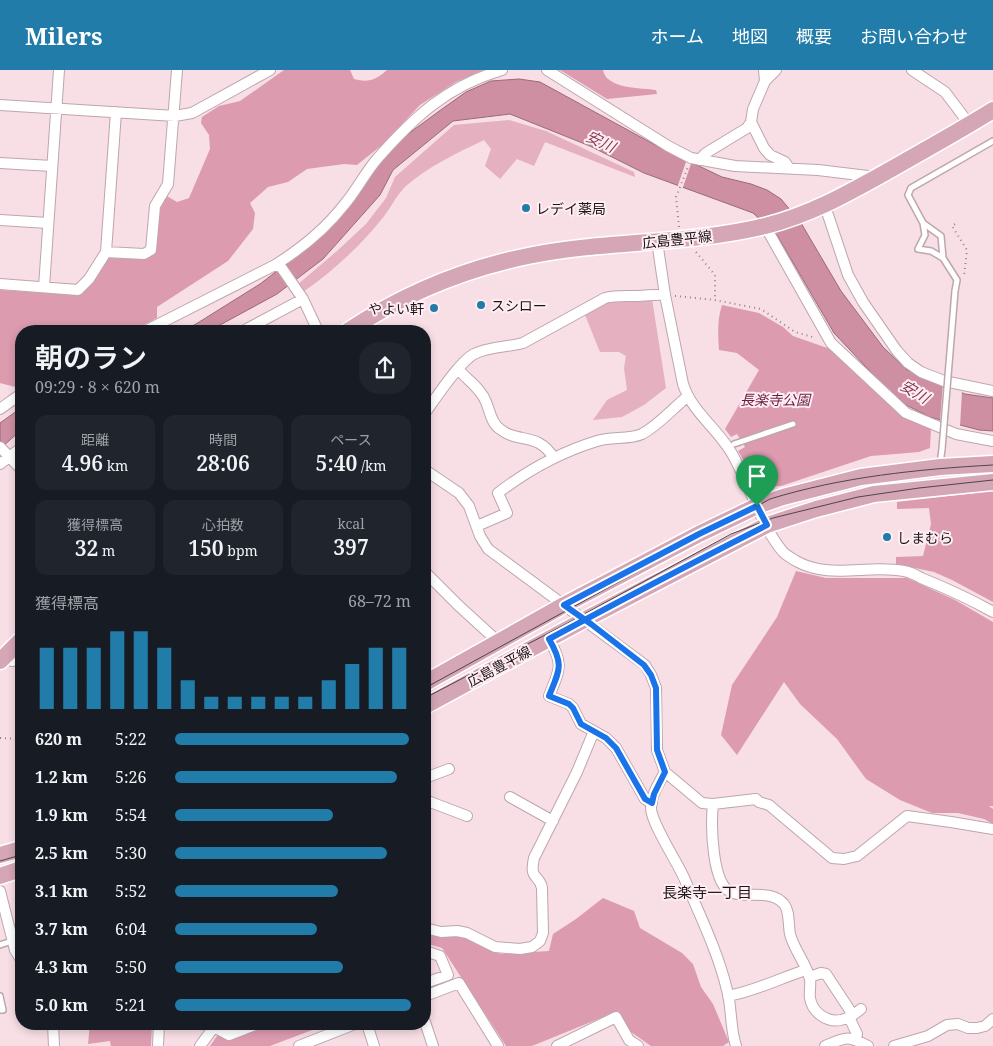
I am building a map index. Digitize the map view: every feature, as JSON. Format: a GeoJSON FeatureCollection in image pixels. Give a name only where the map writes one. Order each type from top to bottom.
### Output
{"type":"FeatureCollection","features":[{"type":"Feature","properties":{"kind":"main road","name":"広島豊平線"},"geometry":{"type":"LineString","coordinates":[[357,325],[408,296],[482,268],[529,256],[728,234],[800,216],[825,206],[970,125],[993,110]]}},
{"type":"Feature","properties":{"kind":"main road","name":"広島豊平線"},"geometry":{"type":"LineString","coordinates":[[431,681],[564,605],[699,534],[757,506],[861,476],[940,467],[993,464]]}},
{"type":"Feature","properties":{"kind":"main road","name":"広島豊平線"},"geometry":{"type":"LineString","coordinates":[[431,703],[584,620],[767,525],[816,509],[874,494],[993,482]]}},
{"type":"Feature","properties":{"kind":"main road"},"geometry":{"type":"LineString","coordinates":[[0,855],[15,851]]}},
{"type":"Feature","properties":{"kind":"main road"},"geometry":{"type":"LineString","coordinates":[[1,876],[15,871]]}},
{"type":"Feature","properties":{"kind":"street"},"geometry":{"type":"LineString","coordinates":[[44,286],[59,70]]}},
{"type":"Feature","properties":{"kind":"street"},"geometry":{"type":"LineString","coordinates":[[106,252],[144,254],[151,250],[155,206],[168,184],[178,70]]}},
{"type":"Feature","properties":{"kind":"street"},"geometry":{"type":"LineString","coordinates":[[0,105],[175,116],[192,113],[270,70]]}},
{"type":"Feature","properties":{"kind":"street"},"geometry":{"type":"LineString","coordinates":[[157,325],[278,266],[343,207],[376,161],[418,116],[445,95],[484,75],[502,70]]}},
{"type":"Feature","properties":{"kind":"street"},"geometry":{"type":"LineString","coordinates":[[547,70],[668,146],[694,160],[734,166],[789,168],[877,177]]}},
{"type":"Feature","properties":{"kind":"street"},"geometry":{"type":"LineString","coordinates":[[694,160],[747,128],[751,122],[753,109],[764,82],[764,70]]}},
{"type":"Feature","properties":{"kind":"street"},"geometry":{"type":"LineString","coordinates":[[764,82],[776,70]]}},
{"type":"Feature","properties":{"kind":"street"},"geometry":{"type":"LineString","coordinates":[[912,70],[945,92],[970,125]]}},
{"type":"Feature","properties":{"kind":"street"},"geometry":{"type":"LineString","coordinates":[[0,284],[78,290],[89,279],[106,252],[116,112]]}},
{"type":"Feature","properties":{"kind":"street"},"geometry":{"type":"LineString","coordinates":[[751,122],[764,148],[770,154],[785,162],[789,168]]}},
{"type":"Feature","properties":{"kind":"street"},"geometry":{"type":"LineString","coordinates":[[0,163],[52,166]]}},
{"type":"Feature","properties":{"kind":"street"},"geometry":{"type":"LineString","coordinates":[[825,206],[848,275],[863,302],[897,351],[908,363],[921,372],[944,381],[993,391]]}},
{"type":"Feature","properties":{"kind":"street"},"geometry":{"type":"LineString","coordinates":[[0,220],[48,223]]}},
{"type":"Feature","properties":{"kind":"street"},"geometry":{"type":"LineString","coordinates":[[765,226],[831,343],[906,413],[956,434],[993,441]]}},
{"type":"Feature","properties":{"kind":"street"},"geometry":{"type":"LineString","coordinates":[[657,241],[665,295],[687,397],[698,413],[721,437],[731,452],[767,525],[785,554],[818,570],[883,569],[905,571],[975,601],[993,612]]}},
{"type":"Feature","properties":{"kind":"street"},"geometry":{"type":"LineString","coordinates":[[278,266],[302,297],[315,325]]}},
{"type":"Feature","properties":{"kind":"street"},"geometry":{"type":"LineString","coordinates":[[431,405],[458,369],[473,354],[523,343],[605,298],[616,295],[665,295]]}},
{"type":"Feature","properties":{"kind":"street"},"geometry":{"type":"LineString","coordinates":[[253,325],[302,297]]}},
{"type":"Feature","properties":{"kind":"street"},"geometry":{"type":"LineString","coordinates":[[458,369],[480,391],[498,428],[506,434],[538,442],[548,449],[554,458]]}},
{"type":"Feature","properties":{"kind":"street"},"geometry":{"type":"LineString","coordinates":[[477,526],[507,513],[498,493],[513,481],[554,458],[610,437],[630,437],[641,434],[659,423],[687,397]]}},
{"type":"Feature","properties":{"kind":"street"},"geometry":{"type":"LineString","coordinates":[[0,409],[15,398]]}},
{"type":"Feature","properties":{"kind":"street"},"geometry":{"type":"LineString","coordinates":[[0,448],[15,463]]}},
{"type":"Feature","properties":{"kind":"street"},"geometry":{"type":"LineString","coordinates":[[0,464],[15,452]]}},
{"type":"Feature","properties":{"kind":"street"},"geometry":{"type":"LineString","coordinates":[[431,474],[459,493],[469,506],[480,536],[488,548],[644,665],[651,675],[656,688],[657,750],[665,772],[702,803],[713,804],[756,799],[769,806],[832,858],[844,859],[856,856],[906,816],[971,824],[993,829]]}},
{"type":"Feature","properties":{"kind":"street"},"geometry":{"type":"LineString","coordinates":[[431,578],[494,638],[497,644]]}},
{"type":"Feature","properties":{"kind":"street"},"geometry":{"type":"LineString","coordinates":[[549,639],[558,656],[559,670],[549,696],[569,704],[581,724],[606,738],[616,748],[645,799],[652,803]]}},
{"type":"Feature","properties":{"kind":"street"},"geometry":{"type":"LineString","coordinates":[[431,930],[441,932],[457,931],[467,933],[495,947],[520,949],[536,945],[540,941],[543,933],[542,888],[541,883],[534,877],[531,869],[534,858],[577,772],[594,731]]}},
{"type":"Feature","properties":{"kind":"street"},"geometry":{"type":"LineString","coordinates":[[431,776],[449,769]]}},
{"type":"Feature","properties":{"kind":"street"},"geometry":{"type":"LineString","coordinates":[[665,772],[654,794],[651,808],[653,818],[682,873],[717,956],[728,996],[732,1036],[736,1046]]}},
{"type":"Feature","properties":{"kind":"street"},"geometry":{"type":"LineString","coordinates":[[510,796],[553,821]]}},
{"type":"Feature","properties":{"kind":"street"},"geometry":{"type":"LineString","coordinates":[[431,802],[467,816]]}},
{"type":"Feature","properties":{"kind":"street"},"geometry":{"type":"LineString","coordinates":[[713,804],[712,846],[719,876],[724,888],[730,893],[763,895],[775,898],[784,904],[788,913],[793,943],[808,974],[810,999],[814,1008],[821,1016],[832,1021],[839,1021],[854,1014]]}},
{"type":"Feature","properties":{"kind":"street"},"geometry":{"type":"LineString","coordinates":[[1,876],[15,950]]}},
{"type":"Feature","properties":{"kind":"street"},"geometry":{"type":"LineString","coordinates":[[431,953],[440,956],[448,975],[431,981]]}},
{"type":"Feature","properties":{"kind":"street"},"geometry":{"type":"LineString","coordinates":[[728,996],[770,984],[792,974],[821,972],[826,974],[854,1014],[856,1040]]}},
{"type":"Feature","properties":{"kind":"street"},"geometry":{"type":"LineString","coordinates":[[431,994],[459,983],[498,1046]]}},
{"type":"Feature","properties":{"kind":"street"},"geometry":{"type":"LineString","coordinates":[[557,1046],[616,1017],[629,1040],[638,1046]]}},
{"type":"Feature","properties":{"kind":"street"},"geometry":{"type":"LineString","coordinates":[[894,1046],[928,1036],[947,1025],[958,1024],[968,1028],[978,1028],[985,1026],[993,1019]]}},
{"type":"Feature","properties":{"kind":"street"},"geometry":{"type":"LineString","coordinates":[[53,1030],[54,1046]]}},
{"type":"Feature","properties":{"kind":"street"},"geometry":{"type":"LineString","coordinates":[[158,1046],[159,1030]]}},
{"type":"Feature","properties":{"kind":"street"},"geometry":{"type":"LineString","coordinates":[[200,1046],[213,1030]]}},
{"type":"Feature","properties":{"kind":"street"},"geometry":{"type":"LineString","coordinates":[[223,1030],[229,1035],[242,1030]]}},
{"type":"Feature","properties":{"kind":"street"},"geometry":{"type":"LineString","coordinates":[[299,1046],[315,1043],[342,1030]]}},
{"type":"Feature","properties":{"kind":"street"},"geometry":{"type":"LineString","coordinates":[[368,1030],[374,1046]]}},
{"type":"Feature","properties":{"kind":"street"},"geometry":{"type":"LineString","coordinates":[[428,1030],[433,1046]]}},
{"type":"Feature","properties":{"kind":"street"},"geometry":{"type":"LineString","coordinates":[[825,1046],[842,1039],[852,1038],[868,1046]]}},
{"type":"Feature","properties":{"kind":"lane"},"geometry":{"type":"LineString","coordinates":[[925,235],[923,223],[908,195],[911,188],[993,141]]}},
{"type":"Feature","properties":{"kind":"lane"},"geometry":{"type":"LineString","coordinates":[[923,223],[941,236],[943,258]]}},
{"type":"Feature","properties":{"kind":"lane"},"geometry":{"type":"LineString","coordinates":[[935,231],[925,235],[918,249],[931,251],[943,258],[957,280],[940,467]]}},
{"type":"Feature","properties":{"kind":"lane"},"geometry":{"type":"LineString","coordinates":[[931,251],[937,249],[943,242]]}},
{"type":"Feature","properties":{"kind":"lane"},"geometry":{"type":"LineString","coordinates":[[734,444],[792,424]]}},
{"type":"Feature","properties":{"kind":"lane"},"geometry":{"type":"LineString","coordinates":[[0,945],[13,941]]}},
{"type":"Feature","properties":{"kind":"lane"},"geometry":{"type":"LineString","coordinates":[[0,996],[3,1010],[0,1010]]}},
{"type":"Feature","properties":{"kind":"path"},"geometry":{"type":"LineString","coordinates":[[680,228],[676,197],[694,160]]}},
{"type":"Feature","properties":{"kind":"path"},"geometry":{"type":"LineString","coordinates":[[955,224],[952,226],[967,250],[964,278]]}},
{"type":"Feature","properties":{"kind":"path"},"geometry":{"type":"LineString","coordinates":[[693,248],[715,276],[715,300]]}},
{"type":"Feature","properties":{"kind":"path"},"geometry":{"type":"LineString","coordinates":[[961,265],[966,262]]}},
{"type":"Feature","properties":{"kind":"path"},"geometry":{"type":"LineString","coordinates":[[665,295],[715,300],[761,309],[795,332],[831,343]]}},
{"type":"Feature","properties":{"kind":"path"},"geometry":{"type":"LineString","coordinates":[[0,738],[15,739]]}},
{"type":"Feature","properties":{"kind":"shaded area"},"geometry":{"type":"Polygon","coordinates":[[[509,120],[546,131],[634,172],[635,177],[545,142],[534,166],[517,159],[500,179],[485,166],[491,149],[484,140],[424,172],[402,190],[381,220],[344,259],[303,292],[297,285],[366,224],[386,198],[395,177],[454,125],[509,120]]]}},
{"type":"Feature","properties":{"kind":"shaded area"},"geometry":{"type":"Polygon","coordinates":[[[652,299],[666,388],[644,405],[622,417],[593,420],[607,400],[627,390],[624,368],[626,356],[619,352],[600,352],[585,315],[603,303],[615,300],[652,299]]]}},
{"type":"Feature","properties":{"kind":"green space"},"geometry":{"type":"Polygon","coordinates":[[[284,70],[350,70],[354,79],[368,81],[387,70],[483,70],[456,82],[420,105],[382,145],[357,165],[344,164],[307,169],[288,182],[268,187],[250,203],[255,213],[253,229],[228,261],[157,307],[157,318],[144,325],[15,325],[15,387],[0,383],[0,290],[77,295],[94,278],[107,258],[144,259],[165,195],[177,202],[189,198],[210,149],[209,135],[201,123],[202,117],[219,106],[240,101],[284,70]]]}},
{"type":"Feature","properties":{"kind":"green space"},"geometry":{"type":"Polygon","coordinates":[[[560,70],[603,70],[611,81],[617,84],[656,90],[657,94],[607,99],[560,70]]]}},
{"type":"Feature","properties":{"kind":"green space","name":"長楽寺公園"},"geometry":{"type":"Polygon","coordinates":[[[722,305],[759,313],[783,327],[793,336],[833,350],[931,428],[930,448],[919,452],[871,456],[781,486],[767,487],[758,484],[738,451],[745,447],[737,434],[731,437],[725,429],[759,370],[737,353],[719,350],[718,333],[722,305]]]}},
{"type":"Feature","properties":{"kind":"green space"},"geometry":{"type":"Polygon","coordinates":[[[993,491],[993,602],[934,572],[896,564],[896,557],[923,556],[931,524],[929,508],[897,509],[897,502],[993,491]]]}},
{"type":"Feature","properties":{"kind":"green space"},"geometry":{"type":"Polygon","coordinates":[[[796,571],[826,578],[907,578],[955,600],[993,622],[993,806],[989,806],[993,809],[993,824],[984,819],[958,813],[932,813],[900,800],[866,779],[837,739],[800,704],[784,682],[737,755],[721,735],[732,685],[777,617],[796,571]]]}},
{"type":"Feature","properties":{"kind":"green space"},"geometry":{"type":"Polygon","coordinates":[[[603,898],[634,911],[640,928],[682,953],[693,964],[701,987],[713,1004],[729,1042],[723,1046],[651,1046],[631,1032],[618,1011],[532,1046],[506,1046],[442,948],[431,945],[431,933],[463,936],[500,954],[549,951],[553,934],[603,898]]]}},
{"type":"Feature","properties":{"kind":"green space"},"geometry":{"type":"Polygon","coordinates":[[[89,1030],[152,1030],[151,1046],[111,1046],[110,1041],[88,1044],[89,1030]]]}},
{"type":"Feature","properties":{"kind":"green space"},"geometry":{"type":"Polygon","coordinates":[[[221,1030],[312,1030],[270,1046],[210,1046],[221,1030]]]}},
{"type":"Feature","properties":{"kind":"water","name":"安川"},"geometry":{"type":"Polygon","coordinates":[[[519,79],[540,82],[657,146],[722,177],[751,184],[767,190],[781,199],[801,223],[841,291],[883,347],[907,370],[965,394],[993,398],[993,431],[979,430],[930,417],[906,405],[881,383],[834,333],[777,235],[753,213],[644,173],[590,146],[510,114],[453,121],[393,170],[380,195],[323,259],[277,294],[220,325],[194,325],[260,284],[316,241],[346,210],[376,168],[404,137],[466,92],[491,81],[519,79]]]}},
{"type":"Feature","properties":{"kind":"water"},"geometry":{"type":"Polygon","coordinates":[[[15,412],[15,435],[0,449],[0,423],[15,412]]]}},
{"type":"Feature","properties":{"kind":"pier"},"geometry":{"type":"Polygon","coordinates":[[[687,159],[692,161],[682,190],[677,188],[687,159]]]}},
{"type":"Feature","properties":{"kind":"pier"},"geometry":{"type":"Polygon","coordinates":[[[943,382],[962,391],[960,427],[940,422],[943,382]]]}},
{"type":"Feature","properties":{"kind":"tram line"},"geometry":{"type":"LineString","coordinates":[[431,685],[770,499],[824,485],[880,475],[993,465]]}},
{"type":"Feature","properties":{"kind":"tram line"},"geometry":{"type":"LineString","coordinates":[[431,695],[731,534],[773,518],[858,497],[993,480]]}},
{"type":"Feature","properties":{"kind":"tram line"},"geometry":{"type":"LineString","coordinates":[[0,861],[15,857]]}},
{"type":"Feature","properties":{"kind":"place","name":"レデイ薬局"},"geometry":{"type":"Point","coordinates":[526,208]}},
{"type":"Feature","properties":{"kind":"place","name":"スシロー"},"geometry":{"type":"Point","coordinates":[481,305]}},
{"type":"Feature","properties":{"kind":"place","name":"やよい軒"},"geometry":{"type":"Point","coordinates":[434,308]}},
{"type":"Feature","properties":{"kind":"place","name":"しまむら"},"geometry":{"type":"Point","coordinates":[887,537]}},
{"type":"Feature","properties":{"kind":"district","name":"長楽寺一丁目"},"geometry":{"type":"Point","coordinates":[707,892]}},
{"type":"Feature","properties":{"kind":"route"},"geometry":{"type":"LineString","coordinates":[[757,506],[699,534],[564,605],[584,620],[591,624],[644,665],[651,675],[656,688],[657,750],[665,772],[654,794],[652,803],[645,799],[616,748],[606,738],[581,724],[569,704],[549,696],[559,670],[558,656],[549,639],[584,620],[708,555],[767,525],[757,506]]}}]}
